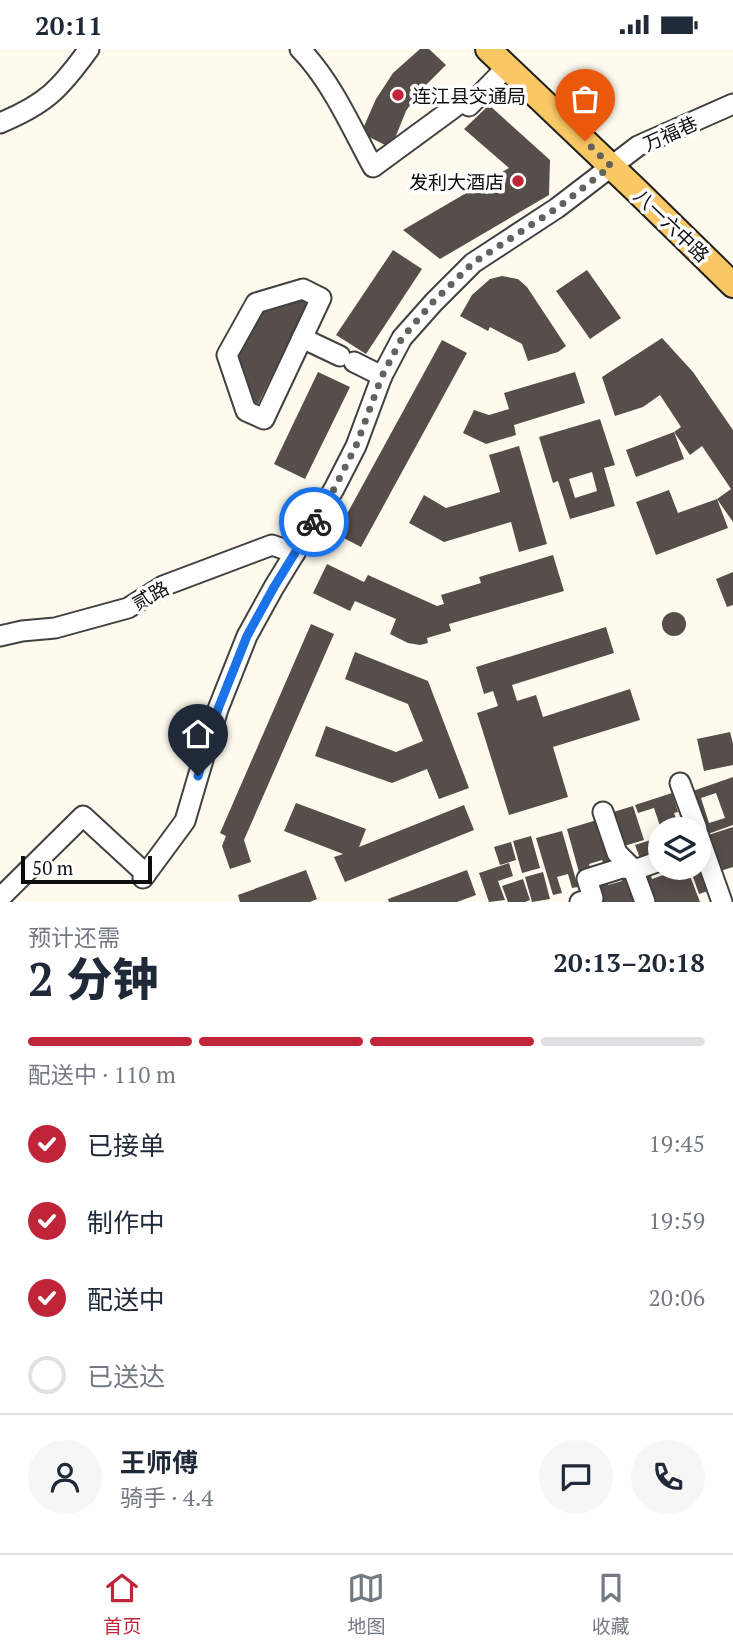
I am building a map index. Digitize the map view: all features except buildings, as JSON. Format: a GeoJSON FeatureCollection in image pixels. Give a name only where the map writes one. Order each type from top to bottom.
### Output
{"type":"FeatureCollection","features":[{"type":"Feature","properties":{"kind":"main road","name":"八一六中路"},"geometry":{"type":"LineString","coordinates":[[488,49],[733,285]]}},
{"type":"Feature","properties":{"kind":"street"},"geometry":{"type":"LineString","coordinates":[[0,123],[41,103],[54,93],[89,49]]}},
{"type":"Feature","properties":{"kind":"street"},"geometry":{"type":"LineString","coordinates":[[300,49],[314,63],[327,84],[373,167],[463,101],[469,106],[507,67]]}},
{"type":"Feature","properties":{"kind":"street","name":"万福巷"},"geometry":{"type":"LineString","coordinates":[[0,898],[83,816],[144,876],[186,821],[218,709],[247,636],[334,489],[356,446],[382,376],[402,338],[433,302],[473,263],[557,208],[638,146],[733,104]]}},
{"type":"Feature","properties":{"kind":"street"},"geometry":{"type":"LineString","coordinates":[[303,289],[321,298],[302,338],[264,419],[246,411],[228,355],[256,303],[303,289]]}},
{"type":"Feature","properties":{"kind":"street"},"geometry":{"type":"LineString","coordinates":[[302,338],[382,376]]}},
{"type":"Feature","properties":{"kind":"street","name":"贰路"},"geometry":{"type":"LineString","coordinates":[[0,636],[55,628],[128,608],[163,586],[272,545],[295,553]]}},
{"type":"Feature","properties":{"kind":"street"},"geometry":{"type":"LineString","coordinates":[[680,783],[692,817]]}},
{"type":"Feature","properties":{"kind":"street"},"geometry":{"type":"LineString","coordinates":[[603,812],[617,853],[633,869],[645,902]]}},
{"type":"Feature","properties":{"kind":"street"},"geometry":{"type":"LineString","coordinates":[[580,902],[593,898],[587,879],[622,868],[637,869],[648,865]]}},
{"type":"Feature","properties":{"kind":"street"},"geometry":{"type":"LineString","coordinates":[[711,871],[722,902]]}},
{"type":"Feature","properties":{"kind":"way so far"},"geometry":{"type":"LineString","coordinates":[[314,522],[356,446],[382,376],[402,338],[433,302],[473,263],[557,208],[611,166],[585,141]]}},
{"type":"Feature","properties":{"kind":"place","name":"连江县交通局"},"geometry":{"type":"Point","coordinates":[398,95]}},
{"type":"Feature","properties":{"kind":"place","name":"发利大酒店"},"geometry":{"type":"Point","coordinates":[518,181]}},
{"type":"Feature","properties":{"kind":"route"},"geometry":{"type":"LineString","coordinates":[[198,776],[218,709],[247,636],[314,522]]}}]}
